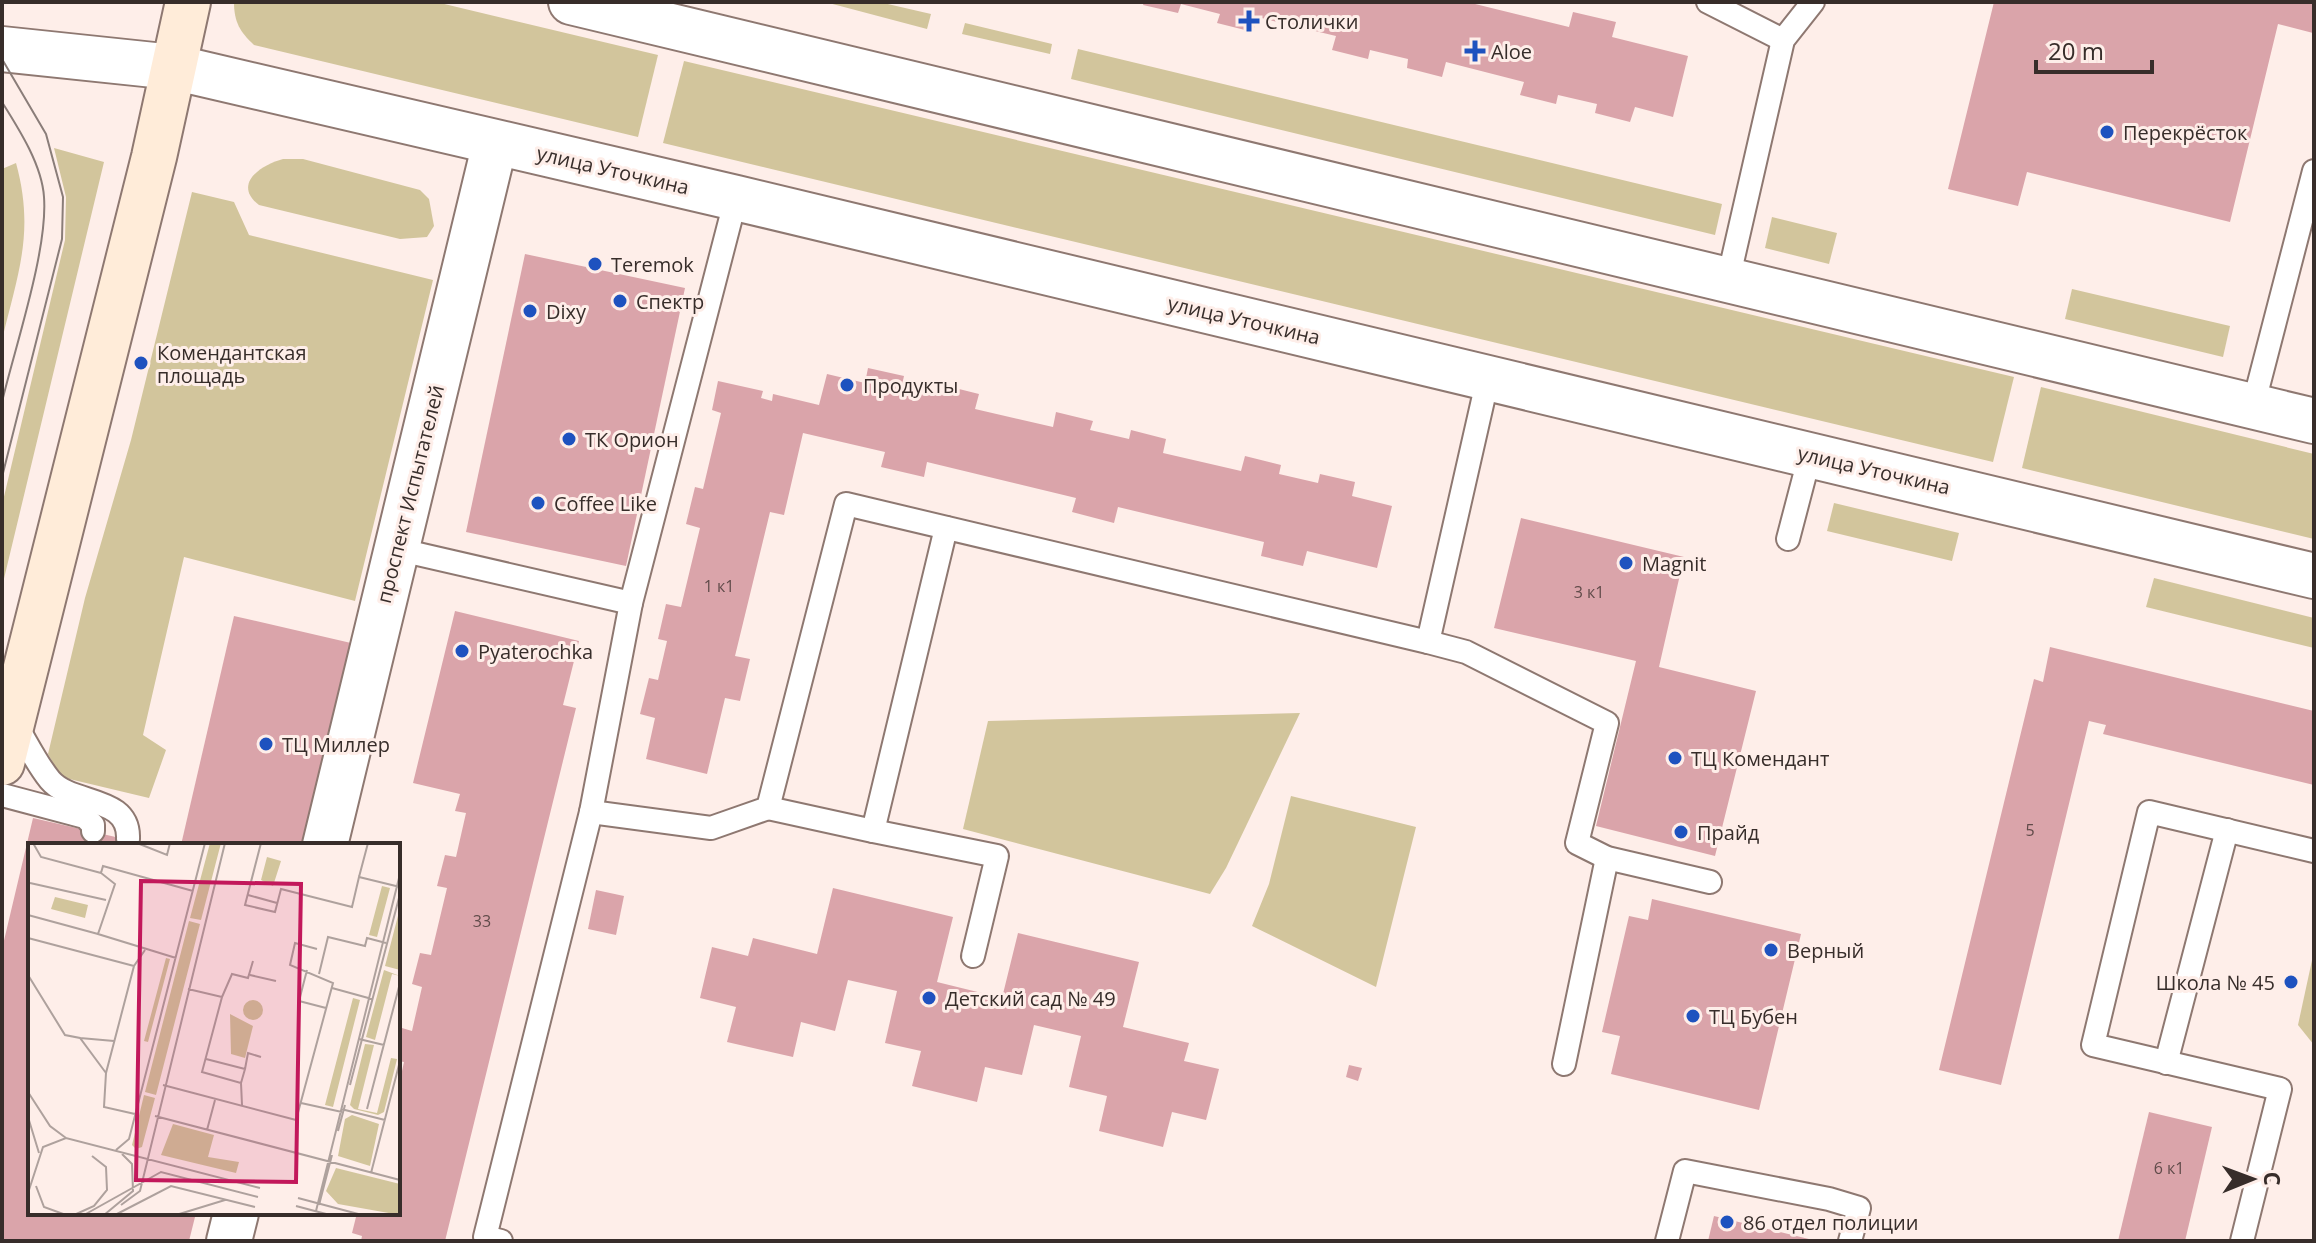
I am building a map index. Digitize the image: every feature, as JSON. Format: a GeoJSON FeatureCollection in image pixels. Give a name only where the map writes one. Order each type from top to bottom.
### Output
{"type":"FeatureCollection","features":[{"type":"Feature","properties":{"kind":"main road"},"geometry":{"type":"LineString","coordinates":[[2,763],[154,157],[188,2]]}},
{"type":"Feature","properties":{"kind":"street"},"geometry":{"type":"LineString","coordinates":[[571,2],[2314,421]]}},
{"type":"Feature","properties":{"kind":"street"},"geometry":{"type":"LineString","coordinates":[[2,49],[173,67]]}},
{"type":"Feature","properties":{"kind":"street","name":"улица Уточкина"},"geometry":{"type":"LineString","coordinates":[[173,67],[736,198],[2314,576]]}},
{"type":"Feature","properties":{"kind":"street","name":"проспект Испытателей"},"geometry":{"type":"LineString","coordinates":[[325,843],[495,143]]}},
{"type":"Feature","properties":{"kind":"street"},"geometry":{"type":"LineString","coordinates":[[229,1241],[236,1215]]}},
{"type":"Feature","properties":{"kind":"lane"},"geometry":{"type":"LineString","coordinates":[[1708,2],[1783,40]]}},
{"type":"Feature","properties":{"kind":"lane"},"geometry":{"type":"LineString","coordinates":[[1728,280],[1783,40],[1813,2]]}},
{"type":"Feature","properties":{"kind":"lane"},"geometry":{"type":"LineString","coordinates":[[2253,406],[2314,171]]}},
{"type":"Feature","properties":{"kind":"lane"},"geometry":{"type":"LineString","coordinates":[[501,1241],[485,1237],[591,812],[631,603],[736,198]]}},
{"type":"Feature","properties":{"kind":"lane"},"geometry":{"type":"LineString","coordinates":[[1428,642],[1488,378]]}},
{"type":"Feature","properties":{"kind":"lane"},"geometry":{"type":"LineString","coordinates":[[1788,539],[1810,455]]}},
{"type":"Feature","properties":{"kind":"lane"},"geometry":{"type":"LineString","coordinates":[[768,808],[846,504],[1466,652],[1607,723],[1577,843],[1607,858],[1710,882]]}},
{"type":"Feature","properties":{"kind":"lane"},"geometry":{"type":"LineString","coordinates":[[873,831],[946,528]]}},
{"type":"Feature","properties":{"kind":"lane"},"geometry":{"type":"LineString","coordinates":[[396,549],[631,603]]}},
{"type":"Feature","properties":{"kind":"lane"},"geometry":{"type":"LineString","coordinates":[[13,719],[51,781],[61,790],[115,810],[124,819],[128,839]]}},
{"type":"Feature","properties":{"kind":"lane"},"geometry":{"type":"LineString","coordinates":[[2,795],[85,817],[93,825],[93,831]]}},
{"type":"Feature","properties":{"kind":"lane"},"geometry":{"type":"LineString","coordinates":[[591,812],[711,828],[768,808],[997,856],[973,956]]}},
{"type":"Feature","properties":{"kind":"lane"},"geometry":{"type":"LineString","coordinates":[[2242,1241],[2280,1089],[2093,1045],[2149,812],[2314,851]]}},
{"type":"Feature","properties":{"kind":"lane"},"geometry":{"type":"LineString","coordinates":[[2166,1063],[2227,830]]}},
{"type":"Feature","properties":{"kind":"lane"},"geometry":{"type":"LineString","coordinates":[[1564,1064],[1607,858]]}},
{"type":"Feature","properties":{"kind":"lane"},"geometry":{"type":"LineString","coordinates":[[1667,1241],[1685,1171],[1829,1199],[1859,1208],[1850,1241]]}},
{"type":"Feature","properties":{"kind":"shaded area"},"geometry":{"type":"Polygon","coordinates":[[[234,2],[436,2],[658,55],[638,137],[254,45],[239,26],[234,2]]]}},
{"type":"Feature","properties":{"kind":"shaded area"},"geometry":{"type":"Polygon","coordinates":[[[825,2],[879,2],[931,14],[927,29],[825,2]]]}},
{"type":"Feature","properties":{"kind":"shaded area"},"geometry":{"type":"Polygon","coordinates":[[[965,23],[1052,44],[1050,54],[962,34],[965,23]]]}},
{"type":"Feature","properties":{"kind":"shaded area"},"geometry":{"type":"Polygon","coordinates":[[[1078,49],[1722,204],[1715,235],[1071,79],[1078,49]]]}},
{"type":"Feature","properties":{"kind":"shaded area"},"geometry":{"type":"Polygon","coordinates":[[[684,61],[2014,377],[1993,462],[663,143],[684,61]]]}},
{"type":"Feature","properties":{"kind":"shaded area"},"geometry":{"type":"Polygon","coordinates":[[[54,148],[104,162],[2,587],[2,505],[65,240],[66,197],[54,148]]]}},
{"type":"Feature","properties":{"kind":"shaded area"},"geometry":{"type":"Polygon","coordinates":[[[283,159],[303,159],[420,190],[429,199],[434,226],[427,237],[400,239],[259,205],[251,197],[249,183],[266,166],[283,159]]]}},
{"type":"Feature","properties":{"kind":"shaded area"},"geometry":{"type":"Polygon","coordinates":[[[16,163],[22,188],[24,232],[2,340],[2,169],[16,163]]]}},
{"type":"Feature","properties":{"kind":"shaded area"},"geometry":{"type":"Polygon","coordinates":[[[192,192],[234,202],[249,235],[433,280],[355,601],[184,557],[143,735],[166,750],[149,798],[61,777],[48,754],[85,598],[131,440],[192,192]]]}},
{"type":"Feature","properties":{"kind":"shaded area"},"geometry":{"type":"Polygon","coordinates":[[[1772,217],[1837,233],[1829,264],[1765,248],[1772,217]]]}},
{"type":"Feature","properties":{"kind":"shaded area"},"geometry":{"type":"Polygon","coordinates":[[[2072,289],[2230,326],[2223,357],[2065,319],[2072,289]]]}},
{"type":"Feature","properties":{"kind":"shaded area"},"geometry":{"type":"Polygon","coordinates":[[[2041,387],[2314,454],[2314,539],[2022,468],[2041,387]]]}},
{"type":"Feature","properties":{"kind":"shaded area"},"geometry":{"type":"Polygon","coordinates":[[[1834,503],[1959,533],[1952,561],[1827,531],[1834,503]]]}},
{"type":"Feature","properties":{"kind":"shaded area"},"geometry":{"type":"Polygon","coordinates":[[[2154,578],[2314,618],[2314,648],[2146,607],[2154,578]]]}},
{"type":"Feature","properties":{"kind":"shaded area"},"geometry":{"type":"Polygon","coordinates":[[[1300,713],[1226,868],[1210,894],[963,829],[988,721],[1300,713]]]}},
{"type":"Feature","properties":{"kind":"shaded area"},"geometry":{"type":"Polygon","coordinates":[[[1291,796],[1416,827],[1376,987],[1252,926],[1269,884],[1291,796]]]}},
{"type":"Feature","properties":{"kind":"shaded area"},"geometry":{"type":"Polygon","coordinates":[[[2314,951],[2314,1045],[2298,1025],[2314,951]]]}},
{"type":"Feature","properties":{"kind":"building"},"geometry":{"type":"Polygon","coordinates":[[[1144,2],[1467,2],[1569,27],[1573,12],[1616,22],[1612,37],[1688,56],[1673,117],[1635,107],[1630,122],[1595,113],[1597,104],[1558,95],[1556,104],[1520,95],[1524,82],[1446,62],[1442,77],[1407,68],[1408,59],[1370,50],[1368,59],[1332,50],[1336,36],[1257,17],[1253,32],[1217,23],[1220,14],[1181,4],[1178,13],[1143,5],[1144,2]]]}},
{"type":"Feature","properties":{"kind":"building","name":"Перекрёсток"},"geometry":{"type":"Polygon","coordinates":[[[1994,2],[2314,2],[2313,33],[2278,24],[2230,222],[2027,172],[2018,206],[1948,189],[1994,2]]]}},
{"type":"Feature","properties":{"kind":"building","name":"ТК Орион"},"geometry":{"type":"Polygon","coordinates":[[[525,254],[685,288],[626,566],[466,532],[525,254]]]}},
{"type":"Feature","properties":{"kind":"building"},"geometry":{"type":"Polygon","coordinates":[[[868,368],[904,376],[902,385],[941,395],[943,385],[979,394],[975,409],[1053,427],[1056,412],[1093,421],[1090,430],[1129,439],[1131,430],[1166,439],[1163,453],[1241,471],[1245,456],[1281,465],[1279,474],[1318,483],[1320,474],[1355,482],[1352,496],[1392,506],[1377,568],[1307,551],[1303,566],[1261,556],[1264,542],[1118,507],[1114,523],[1072,512],[1076,498],[927,462],[924,477],[881,467],[885,452],[803,433],[784,515],[770,512],[735,656],[750,659],[740,701],[725,698],[707,774],[646,759],[655,718],[640,714],[649,678],[658,680],[667,641],[658,639],[666,604],[681,607],[700,528],[686,524],[695,487],[703,489],[721,413],[712,410],[718,381],[763,391],[761,398],[772,401],[773,394],[819,405],[827,374],[865,383],[868,368]]]}},
{"type":"Feature","properties":{"kind":"building"},"geometry":{"type":"Polygon","coordinates":[[[1521,518],[1684,557],[1659,667],[1756,691],[1715,856],[1596,826],[1636,661],[1494,628],[1521,518]]]}},
{"type":"Feature","properties":{"kind":"building"},"geometry":{"type":"Polygon","coordinates":[[[455,611],[579,641],[563,705],[576,708],[445,1241],[361,1241],[362,1236],[352,1233],[356,1215],[400,1215],[400,1080],[404,1062],[400,1061],[400,1037],[402,1028],[412,1031],[422,987],[412,984],[420,953],[431,955],[447,888],[437,886],[445,855],[456,857],[466,813],[455,811],[460,794],[413,783],[455,611]]]}},
{"type":"Feature","properties":{"kind":"building","name":"ТЦ Миллер"},"geometry":{"type":"Polygon","coordinates":[[[234,616],[351,643],[304,843],[181,843],[234,616]]]}},
{"type":"Feature","properties":{"kind":"building"},"geometry":{"type":"Polygon","coordinates":[[[2050,647],[2314,711],[2314,785],[2103,734],[2106,725],[2089,721],[2001,1085],[1939,1070],[2034,679],[2043,682],[2050,647]]]}},
{"type":"Feature","properties":{"kind":"building"},"geometry":{"type":"Polygon","coordinates":[[[33,818],[142,843],[28,843],[28,1215],[196,1215],[189,1241],[2,1241],[2,949],[33,818]]]}},
{"type":"Feature","properties":{"kind":"building"},"geometry":{"type":"Polygon","coordinates":[[[833,888],[953,917],[937,982],[1002,998],[1018,933],[1139,962],[1123,1027],[1189,1043],[1184,1061],[1219,1069],[1206,1120],[1172,1112],[1163,1147],[1099,1131],[1107,1096],[1069,1087],[1081,1036],[1034,1025],[1022,1075],[985,1067],[977,1102],[912,1086],[921,1051],[885,1043],[897,991],[848,980],[835,1031],[801,1022],[793,1057],[727,1042],[736,1007],[700,998],[712,947],[748,956],[753,938],[817,954],[833,888]]]}},
{"type":"Feature","properties":{"kind":"building"},"geometry":{"type":"Polygon","coordinates":[[[596,890],[624,896],[616,935],[588,929],[596,890]]]}},
{"type":"Feature","properties":{"kind":"building","name":"ТЦ Бубен"},"geometry":{"type":"Polygon","coordinates":[[[1652,899],[1801,934],[1759,1110],[1611,1074],[1620,1036],[1602,1032],[1629,916],[1648,920],[1652,899]]]}},
{"type":"Feature","properties":{"kind":"building"},"geometry":{"type":"Polygon","coordinates":[[[1349,1065],[1362,1068],[1358,1081],[1346,1077],[1349,1065]]]}},
{"type":"Feature","properties":{"kind":"building"},"geometry":{"type":"Polygon","coordinates":[[[2149,1112],[2212,1127],[2185,1241],[2118,1241],[2149,1112]]]}},
{"type":"Feature","properties":{"kind":"building","name":"86 отдел полиции"},"geometry":{"type":"Polygon","coordinates":[[[1714,1216],[1813,1240],[1813,1241],[1708,1241],[1714,1216]]]}},
{"type":"Feature","properties":{"kind":"tram line"},"geometry":{"type":"LineString","coordinates":[[2,59],[46,134],[63,197],[62,239],[2,477]]}},
{"type":"Feature","properties":{"kind":"tram line"},"geometry":{"type":"LineString","coordinates":[[2,102],[34,160],[44,197],[36,271],[2,402]]}},
{"type":"Feature","properties":{"kind":"place","name":"Столички"},"geometry":{"type":"Point","coordinates":[1249,21]}},
{"type":"Feature","properties":{"kind":"place","name":"Aloe"},"geometry":{"type":"Point","coordinates":[1475,51]}},
{"type":"Feature","properties":{"kind":"place","name":"Перекрёсток"},"geometry":{"type":"Point","coordinates":[2107,132]}},
{"type":"Feature","properties":{"kind":"place","name":"Teremok"},"geometry":{"type":"Point","coordinates":[595,264]}},
{"type":"Feature","properties":{"kind":"place","name":"Спектр"},"geometry":{"type":"Point","coordinates":[620,301]}},
{"type":"Feature","properties":{"kind":"place","name":"Dixy"},"geometry":{"type":"Point","coordinates":[530,311]}},
{"type":"Feature","properties":{"kind":"place","name":"Комендантская площадь"},"geometry":{"type":"Point","coordinates":[141,363]}},
{"type":"Feature","properties":{"kind":"place","name":"Продукты"},"geometry":{"type":"Point","coordinates":[847,385]}},
{"type":"Feature","properties":{"kind":"place","name":"ТК Орион"},"geometry":{"type":"Point","coordinates":[569,439]}},
{"type":"Feature","properties":{"kind":"place","name":"Coffee Like"},"geometry":{"type":"Point","coordinates":[538,503]}},
{"type":"Feature","properties":{"kind":"place","name":"Magnit"},"geometry":{"type":"Point","coordinates":[1626,563]}},
{"type":"Feature","properties":{"kind":"place","name":"Pyaterochka"},"geometry":{"type":"Point","coordinates":[462,651]}},
{"type":"Feature","properties":{"kind":"place","name":"ТЦ Миллер"},"geometry":{"type":"Point","coordinates":[266,744]}},
{"type":"Feature","properties":{"kind":"place","name":"ТЦ Комендант"},"geometry":{"type":"Point","coordinates":[1675,758]}},
{"type":"Feature","properties":{"kind":"place","name":"Прайд"},"geometry":{"type":"Point","coordinates":[1681,832]}},
{"type":"Feature","properties":{"kind":"place","name":"Верный"},"geometry":{"type":"Point","coordinates":[1771,950]}},
{"type":"Feature","properties":{"kind":"place","name":"Школа № 45"},"geometry":{"type":"Point","coordinates":[2291,982]}},
{"type":"Feature","properties":{"kind":"place","name":"Детский сад № 49"},"geometry":{"type":"Point","coordinates":[929,998]}},
{"type":"Feature","properties":{"kind":"place","name":"ТЦ Бубен"},"geometry":{"type":"Point","coordinates":[1693,1016]}},
{"type":"Feature","properties":{"kind":"place","name":"86 отдел полиции"},"geometry":{"type":"Point","coordinates":[1727,1222]}}]}
